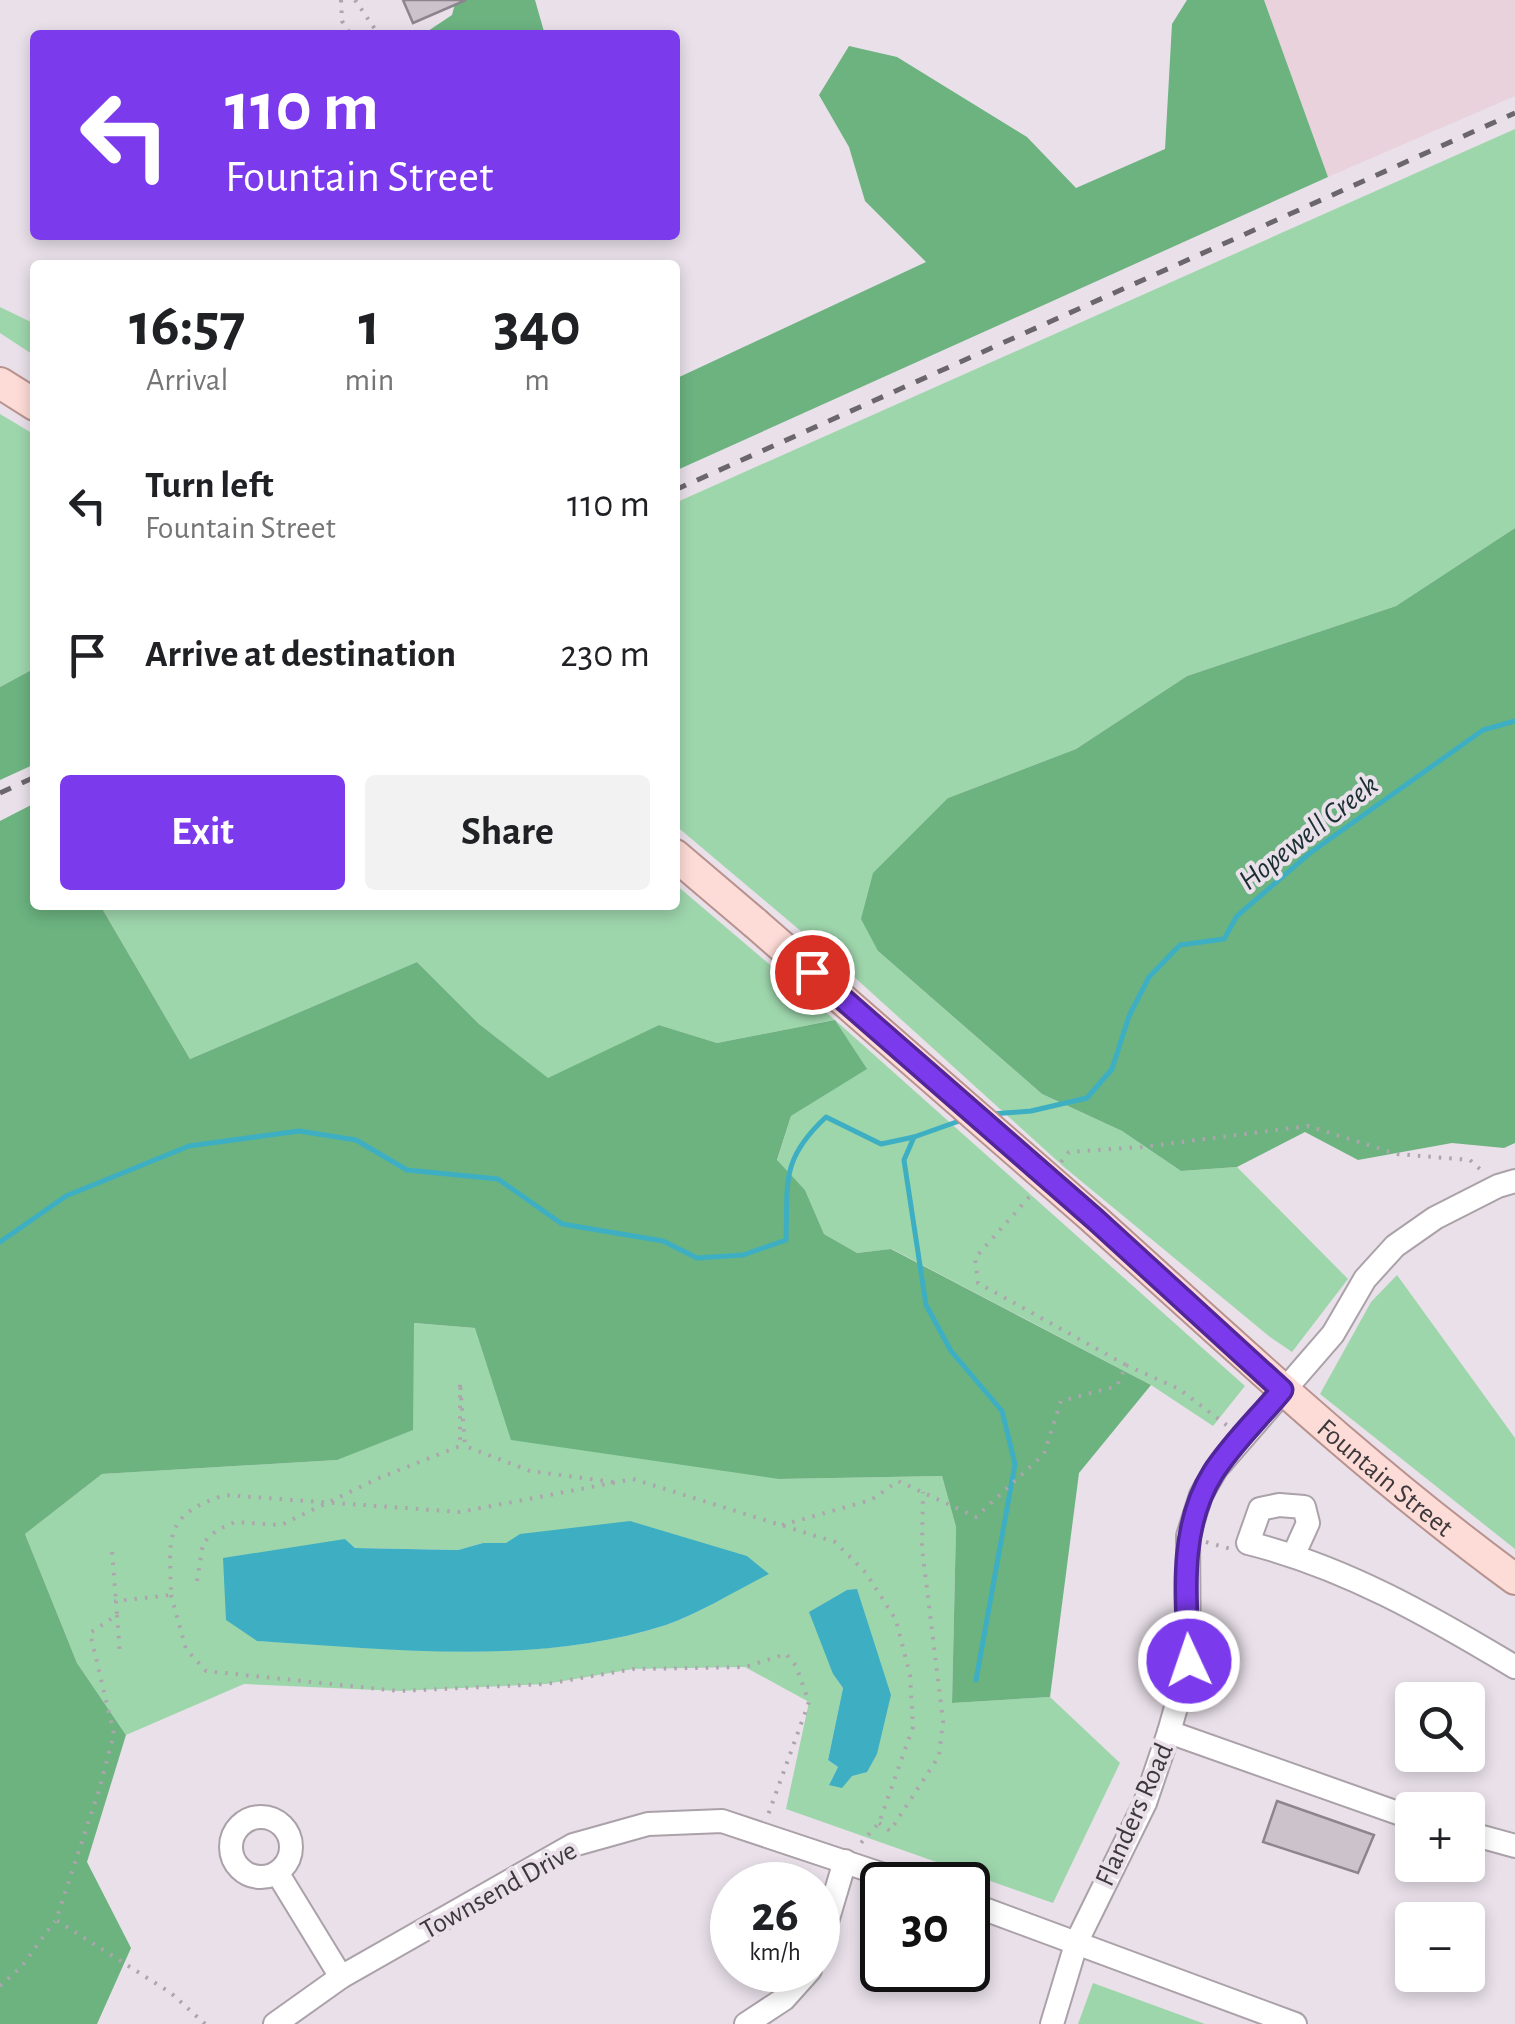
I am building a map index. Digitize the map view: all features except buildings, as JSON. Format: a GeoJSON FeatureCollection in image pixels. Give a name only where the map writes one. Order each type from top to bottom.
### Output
{"type":"FeatureCollection","features":[{"type":"Feature","properties":{"kind":"main road"},"geometry":{"type":"LineString","coordinates":[[0,383],[30,402]]}},
{"type":"Feature","properties":{"kind":"main road","name":"Fountain Street"},"geometry":{"type":"LineString","coordinates":[[680,859],[1096,1220],[1282,1390],[1515,1580]]}},
{"type":"Feature","properties":{"kind":"street","name":"Flanders Road"},"geometry":{"type":"LineString","coordinates":[[1052,2024],[1076,1941],[1145,1802],[1169,1732],[1189,1661],[1188,1536],[1208,1482],[1333,1334],[1365,1278],[1394,1246],[1435,1218],[1506,1183]]}},
{"type":"Feature","properties":{"kind":"street"},"geometry":{"type":"LineString","coordinates":[[1294,1554],[1308,1524],[1304,1507],[1260,1508],[1248,1543],[1294,1554],[1416,1608],[1515,1667]]}},
{"type":"Feature","properties":{"kind":"street"},"geometry":{"type":"LineString","coordinates":[[1169,1732],[1395,1812]]}},
{"type":"Feature","properties":{"kind":"street","name":"Townsend Drive"},"geometry":{"type":"LineString","coordinates":[[275,2024],[341,1976],[573,1845],[648,1824],[722,1821],[860,1866]]}},
{"type":"Feature","properties":{"kind":"street"},"geometry":{"type":"LineString","coordinates":[[1485,1837],[1515,1845]]}},
{"type":"Feature","properties":{"kind":"street"},"geometry":{"type":"LineString","coordinates":[[840,1875],[844,1861]]}},
{"type":"Feature","properties":{"kind":"street"},"geometry":{"type":"LineString","coordinates":[[278,1874],[341,1976]]}},
{"type":"Feature","properties":{"kind":"street"},"geometry":{"type":"LineString","coordinates":[[990,1911],[1295,2024]]}},
{"type":"Feature","properties":{"kind":"street"},"geometry":{"type":"LineString","coordinates":[[746,2024],[790,1992]]}},
{"type":"Feature","properties":{"kind":"path"},"geometry":{"type":"LineString","coordinates":[[341,0],[342,21],[348,30]]}},
{"type":"Feature","properties":{"kind":"path"},"geometry":{"type":"LineString","coordinates":[[355,0],[376,30]]}},
{"type":"Feature","properties":{"kind":"path"},"geometry":{"type":"LineString","coordinates":[[1057,1166],[1069,1152],[1308,1126],[1396,1154],[1470,1160],[1506,1183]]}},
{"type":"Feature","properties":{"kind":"path"},"geometry":{"type":"LineString","coordinates":[[1034,1192],[975,1258],[978,1283],[1126,1365],[1179,1389],[1243,1438]]}},
{"type":"Feature","properties":{"kind":"path"},"geometry":{"type":"LineString","coordinates":[[782,1525],[871,1500],[898,1481],[976,1517],[1044,1454],[1060,1402],[1117,1386],[1126,1365]]}},
{"type":"Feature","properties":{"kind":"path"},"geometry":{"type":"LineString","coordinates":[[462,1446],[460,1382],[462,1446]]}},
{"type":"Feature","properties":{"kind":"path"},"geometry":{"type":"LineString","coordinates":[[197,1581],[202,1543],[218,1530],[234,1522],[281,1525],[379,1478],[462,1446],[530,1472],[618,1482]]}},
{"type":"Feature","properties":{"kind":"path"},"geometry":{"type":"LineString","coordinates":[[761,1833],[809,1702],[796,1666],[786,1654],[746,1667],[633,1670],[546,1684],[399,1691],[206,1671],[186,1650],[171,1595],[170,1536],[182,1517],[202,1502],[225,1495],[460,1512],[633,1479],[835,1542],[866,1573],[896,1620],[910,1675],[913,1727],[879,1823],[844,1861]]}},
{"type":"Feature","properties":{"kind":"path"},"geometry":{"type":"LineString","coordinates":[[879,1823],[890,1831],[939,1756],[943,1721],[922,1548],[923,1492]]}},
{"type":"Feature","properties":{"kind":"path"},"geometry":{"type":"LineString","coordinates":[[1188,1536],[1235,1550],[1248,1543]]}},
{"type":"Feature","properties":{"kind":"path"},"geometry":{"type":"LineString","coordinates":[[112,1552],[120,1654]]}},
{"type":"Feature","properties":{"kind":"path"},"geometry":{"type":"LineString","coordinates":[[116,1601],[171,1595]]}},
{"type":"Feature","properties":{"kind":"path"},"geometry":{"type":"LineString","coordinates":[[0,1986],[22,1966],[56,1920],[99,1790],[114,1734],[90,1633],[117,1615]]}},
{"type":"Feature","properties":{"kind":"path"},"geometry":{"type":"LineString","coordinates":[[56,1920],[171,1993],[205,2024]]}},
{"type":"Feature","properties":{"kind":"shaded area"},"geometry":{"type":"Polygon","coordinates":[[[1264,0],[1515,0],[1515,96],[1328,177],[1264,0]]]}},
{"type":"Feature","properties":{"kind":"green space"},"geometry":{"type":"Polygon","coordinates":[[[456,0],[535,0],[544,30],[430,30],[452,15],[456,0]]]}},
{"type":"Feature","properties":{"kind":"green space"},"geometry":{"type":"Polygon","coordinates":[[[1187,0],[1264,0],[1328,177],[680,469],[680,377],[926,262],[865,201],[849,147],[819,95],[849,46],[897,57],[1027,137],[1076,188],[1165,149],[1172,24],[1187,0]]]}},
{"type":"Feature","properties":{"kind":"green space"},"geometry":{"type":"Polygon","coordinates":[[[1515,129],[1515,528],[1396,606],[1187,676],[1076,749],[948,798],[878,951],[1042,1094],[1122,1131],[1181,1171],[1237,1167],[1348,1279],[1292,1352],[1064,1167],[841,965],[680,829],[680,501],[1515,129]]]}},
{"type":"Feature","properties":{"kind":"green space"},"geometry":{"type":"Polygon","coordinates":[[[0,307],[30,322],[30,353],[0,333],[0,307]]]}},
{"type":"Feature","properties":{"kind":"green space"},"geometry":{"type":"Polygon","coordinates":[[[0,414],[30,432],[30,671],[0,687],[0,414]]]}},
{"type":"Feature","properties":{"kind":"green space"},"geometry":{"type":"Polygon","coordinates":[[[1515,528],[1515,1143],[1504,1148],[1452,1143],[1358,1160],[1305,1132],[1237,1167],[1181,1171],[1122,1131],[1042,1094],[878,951],[861,919],[873,873],[948,798],[1076,749],[1187,676],[1396,606],[1515,528]]]}},
{"type":"Feature","properties":{"kind":"green space"},"geometry":{"type":"Polygon","coordinates":[[[30,671],[30,766],[0,780],[0,687],[30,671]]]}},
{"type":"Feature","properties":{"kind":"green space"},"geometry":{"type":"Polygon","coordinates":[[[30,806],[30,910],[103,910],[190,1059],[417,962],[479,1024],[548,1078],[659,1025],[717,1043],[835,1020],[867,1069],[791,1116],[777,1160],[805,1190],[824,1234],[857,1253],[891,1249],[1151,1385],[1079,1473],[1050,1697],[952,1703],[956,1527],[942,1476],[779,1479],[511,1440],[475,1328],[414,1323],[413,1430],[337,1460],[102,1474],[25,1534],[77,1663],[126,1735],[87,1862],[131,1948],[97,2024],[0,2024],[0,821],[30,806]]]}},
{"type":"Feature","properties":{"kind":"green space"},"geometry":{"type":"Polygon","coordinates":[[[680,888],[835,1020],[717,1043],[659,1025],[548,1079],[479,1024],[417,962],[190,1059],[103,910],[680,910],[680,888]]]}},
{"type":"Feature","properties":{"kind":"green space"},"geometry":{"type":"Polygon","coordinates":[[[835,1020],[1245,1386],[1213,1426],[1151,1385],[892,1249],[857,1253],[824,1234],[805,1190],[777,1161],[791,1116],[866,1069],[835,1020]]]}},
{"type":"Feature","properties":{"kind":"green space"},"geometry":{"type":"Polygon","coordinates":[[[1397,1275],[1515,1438],[1515,1549],[1320,1394],[1371,1302],[1397,1275]]]}},
{"type":"Feature","properties":{"kind":"green space"},"geometry":{"type":"Polygon","coordinates":[[[413,1323],[475,1328],[779,1479],[942,1476],[956,1527],[952,1703],[1050,1697],[1120,1763],[1053,1903],[990,1881],[990,1862],[937,1862],[786,1809],[809,1702],[745,1667],[633,1669],[546,1684],[399,1691],[244,1684],[126,1735],[77,1663],[25,1534],[102,1474],[337,1460],[413,1323]],[[345,1539],[258,1641],[463,1651],[566,1646],[666,1625],[768,1574],[506,1543],[483,1543],[458,1550],[355,1548],[345,1539]],[[833,1674],[843,1688],[828,1760],[838,1767],[829,1785],[891,1695],[833,1674]]]}},
{"type":"Feature","properties":{"kind":"green space"},"geometry":{"type":"Polygon","coordinates":[[[1093,1983],[1205,2024],[1078,2024],[1093,1983]]]}},
{"type":"Feature","properties":{"kind":"water"},"geometry":{"type":"Polygon","coordinates":[[[630,1521],[747,1556],[769,1574],[666,1625],[616,1638],[515,1651],[412,1651],[257,1641],[226,1620],[223,1558],[345,1539],[355,1548],[458,1550],[483,1543],[506,1543],[520,1534],[630,1521]]]}},
{"type":"Feature","properties":{"kind":"water"},"geometry":{"type":"Polygon","coordinates":[[[857,1589],[891,1695],[877,1754],[867,1772],[852,1776],[842,1788],[829,1785],[838,1767],[828,1760],[843,1688],[833,1674],[809,1612],[847,1590],[857,1589]]]}},
{"type":"Feature","properties":{"kind":"waterway","name":"Hopewell Creek"},"geometry":{"type":"LineString","coordinates":[[992,1114],[1031,1111],[1087,1098],[1112,1069],[1129,1016],[1149,977],[1180,945],[1224,939],[1237,916],[1310,853],[1483,730],[1515,721]]}},
{"type":"Feature","properties":{"kind":"waterway","name":"Hopewell Creek"},"geometry":{"type":"LineString","coordinates":[[0,1242],[66,1196],[189,1146],[299,1131],[356,1140],[407,1170],[498,1179],[562,1224],[663,1241],[697,1258],[743,1255],[786,1240],[787,1187],[794,1160],[811,1132],[826,1117],[881,1144],[962,1120]]}},
{"type":"Feature","properties":{"kind":"waterway"},"geometry":{"type":"LineString","coordinates":[[914,1137],[904,1160],[926,1305],[951,1351],[1002,1411],[1015,1464],[976,1680]]}},
{"type":"Feature","properties":{"kind":"railway"},"geometry":{"type":"LineString","coordinates":[[680,488],[1515,113]]}},
{"type":"Feature","properties":{"kind":"railway"},"geometry":{"type":"LineString","coordinates":[[0,793],[30,779]]}},
{"type":"Feature","properties":{"kind":"route"},"geometry":{"type":"LineString","coordinates":[[812,972],[1096,1220],[1282,1390],[1216,1469],[1201,1495],[1188,1536],[1189,1661]]}}]}
